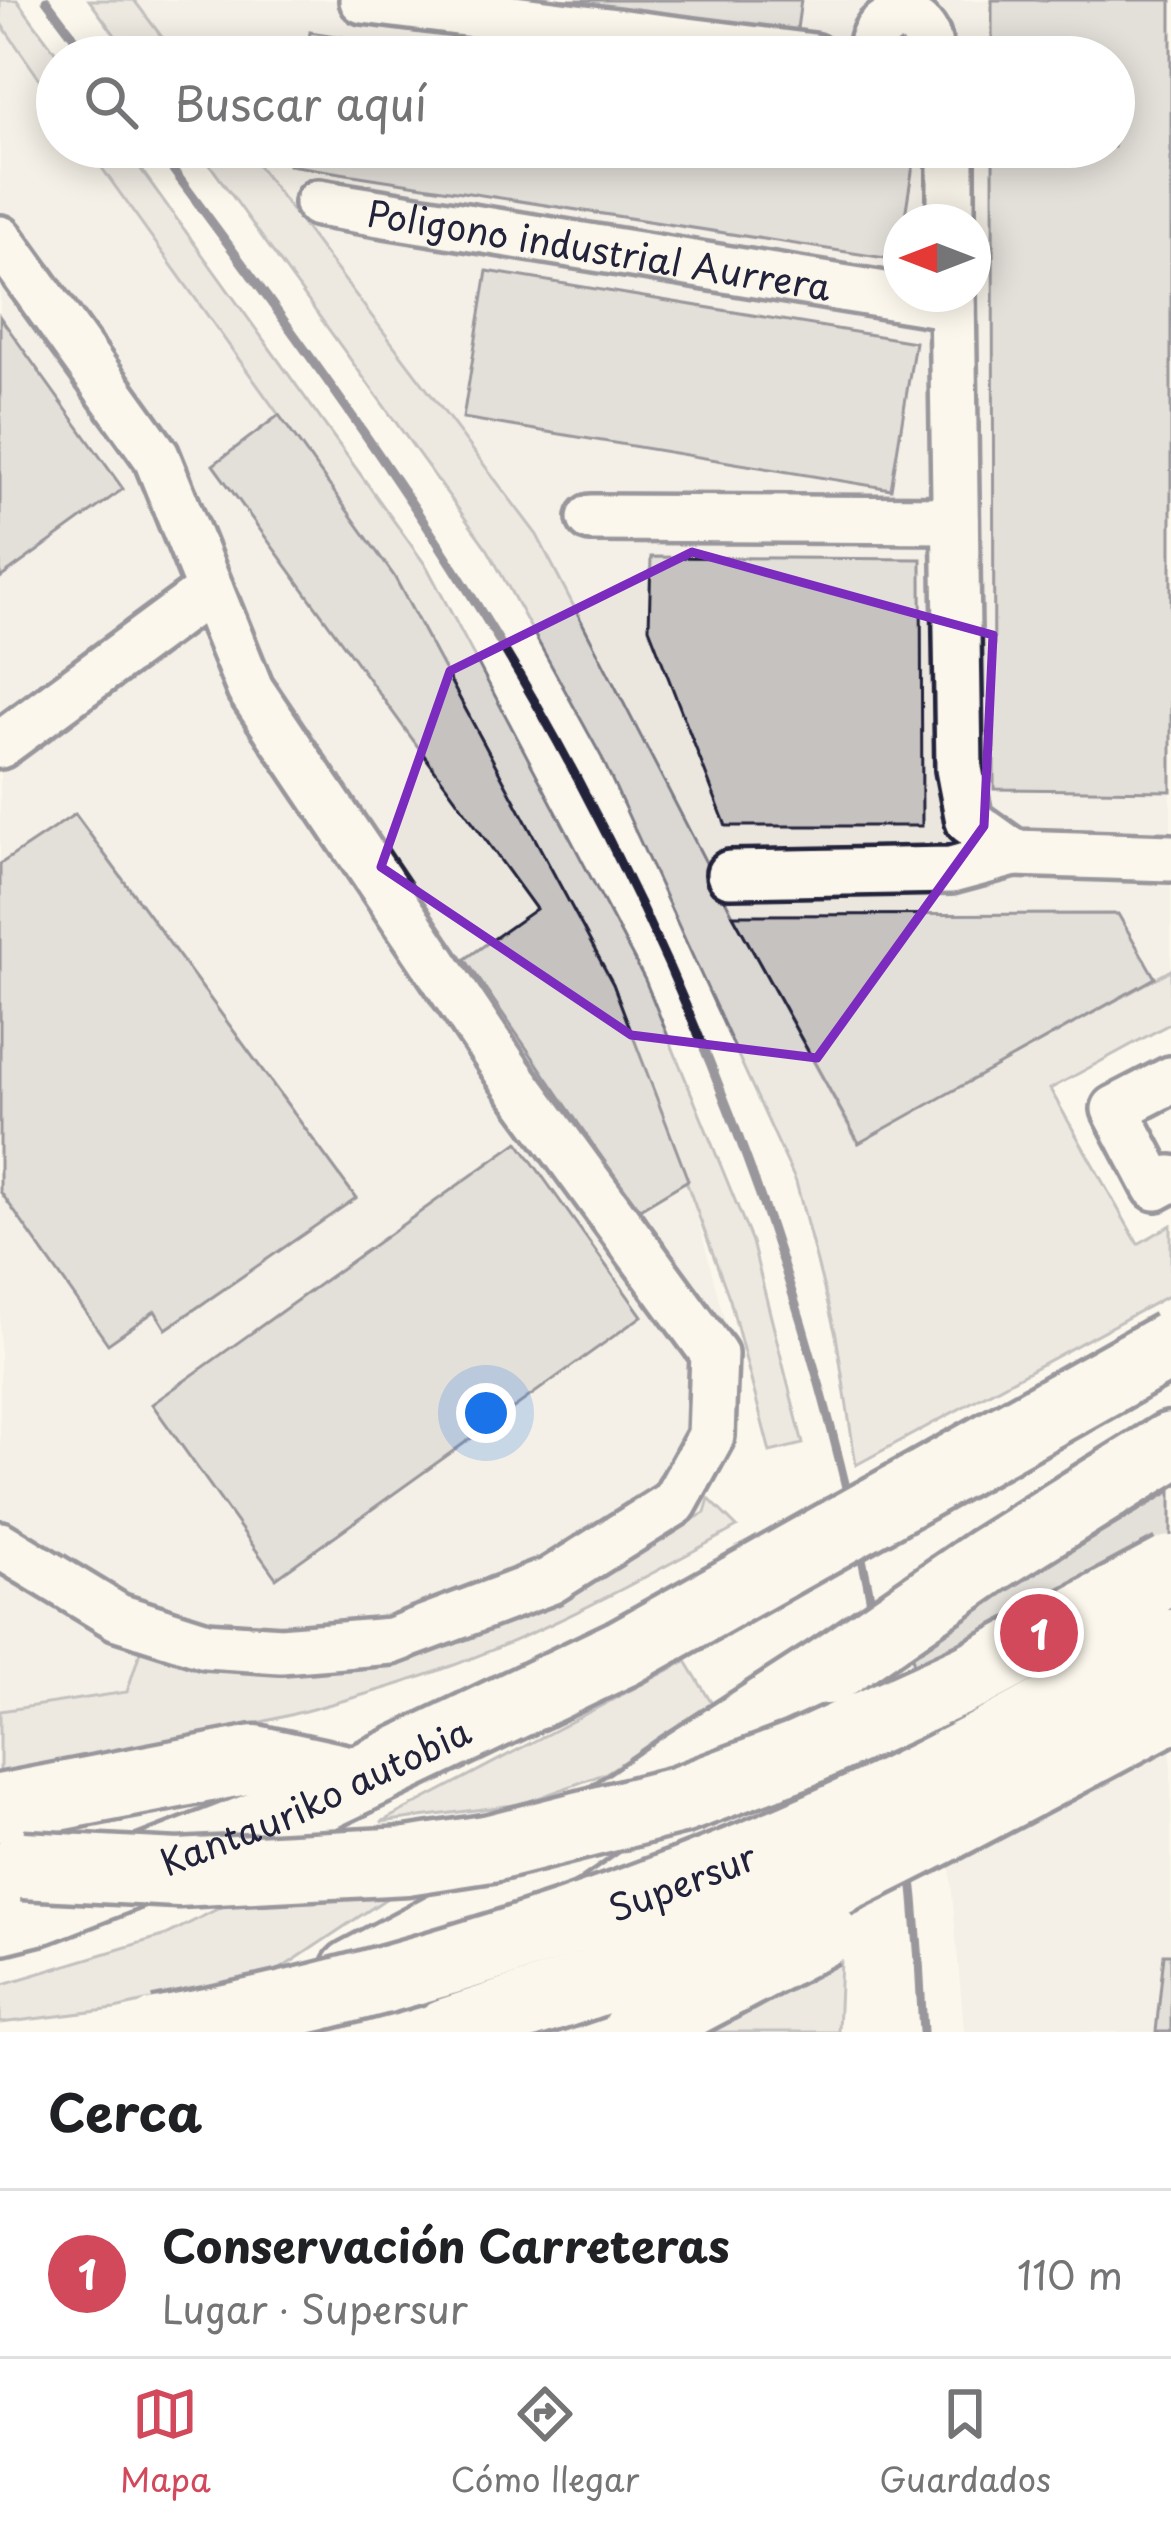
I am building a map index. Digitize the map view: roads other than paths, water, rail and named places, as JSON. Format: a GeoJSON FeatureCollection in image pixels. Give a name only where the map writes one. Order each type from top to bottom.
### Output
{"type":"FeatureCollection","features":[{"type":"Feature","properties":{"kind":"highway","name":"Kantauriko autobia"},"geometry":{"type":"LineString","coordinates":[[4,1863],[40,1910],[286,1815],[623,1652],[1171,1345]]}},
{"type":"Feature","properties":{"kind":"highway"},"geometry":{"type":"LineString","coordinates":[[317,2032],[390,1982],[480,1906],[681,1766],[1171,1446]]}},
{"type":"Feature","properties":{"kind":"highway"},"geometry":{"type":"LineString","coordinates":[[4,1863],[178,1874],[407,1861],[491,1848],[680,1800],[797,1756],[972,1676],[1171,1569]]}},
{"type":"Feature","properties":{"kind":"highway","name":"Supersur"},"geometry":{"type":"LineString","coordinates":[[158,2032],[350,1988],[656,1892],[866,1803],[1054,1708],[1171,1642]]}},
{"type":"Feature","properties":{"kind":"highway","name":"Supersur"},"geometry":{"type":"LineString","coordinates":[[446,2032],[590,1987],[770,1913],[941,1831],[1171,1708]]}},
{"type":"Feature","properties":{"kind":"highway"},"geometry":{"type":"LineString","coordinates":[[635,2032],[1171,1739]]}},
{"type":"Feature","properties":{"kind":"highway"},"geometry":{"type":"LineString","coordinates":[[4,1863],[255,1759],[356,1781]]}},
{"type":"Feature","properties":{"kind":"highway"},"geometry":{"type":"LineString","coordinates":[[238,2032],[480,1906]]}},
{"type":"Feature","properties":{"kind":"lane"},"geometry":{"type":"LineString","coordinates":[[363,0],[647,36]]}},
{"type":"Feature","properties":{"kind":"lane"},"geometry":{"type":"LineString","coordinates":[[880,26],[898,19],[917,24],[926,36]]}},
{"type":"Feature","properties":{"kind":"lane"},"geometry":{"type":"LineString","coordinates":[[950,168],[951,204]]}},
{"type":"Feature","properties":{"kind":"lane","name":"Poligono industrial Aurrera"},"geometry":{"type":"LineString","coordinates":[[317,203],[883,289]]}},
{"type":"Feature","properties":{"kind":"lane"},"geometry":{"type":"LineString","coordinates":[[0,239],[156,456],[250,689],[509,1074],[714,1354],[711,1436],[674,1503],[550,1581],[391,1641],[281,1650],[206,1645],[118,1617],[0,1545]]}},
{"type":"Feature","properties":{"kind":"lane"},"geometry":{"type":"LineString","coordinates":[[952,312],[959,769],[969,821],[1014,853]]}},
{"type":"Feature","properties":{"kind":"lane"},"geometry":{"type":"LineString","coordinates":[[591,518],[955,520]]}},
{"type":"Feature","properties":{"kind":"lane"},"geometry":{"type":"LineString","coordinates":[[0,745],[210,590]]}},
{"type":"Feature","properties":{"kind":"lane"},"geometry":{"type":"LineString","coordinates":[[730,874],[951,870],[1014,853],[1171,858]]}},
{"type":"Feature","properties":{"kind":"lane"},"geometry":{"type":"LineString","coordinates":[[1171,1080],[1115,1108],[1156,1187],[1171,1179]]}},
{"type":"Feature","properties":{"kind":"railway"},"geometry":{"type":"LineString","coordinates":[[46,0],[73,36]]}},
{"type":"Feature","properties":{"kind":"railway"},"geometry":{"type":"LineString","coordinates":[[171,168],[379,455],[483,614],[577,778],[650,925],[715,1075],[772,1229],[820,1386],[859,1545],[890,1706],[911,1869],[923,2032]]}},
{"type":"Feature","properties":{"kind":"place","name":"Conservación Carreteras"},"geometry":{"type":"Point","coordinates":[1039,1633]}}]}
